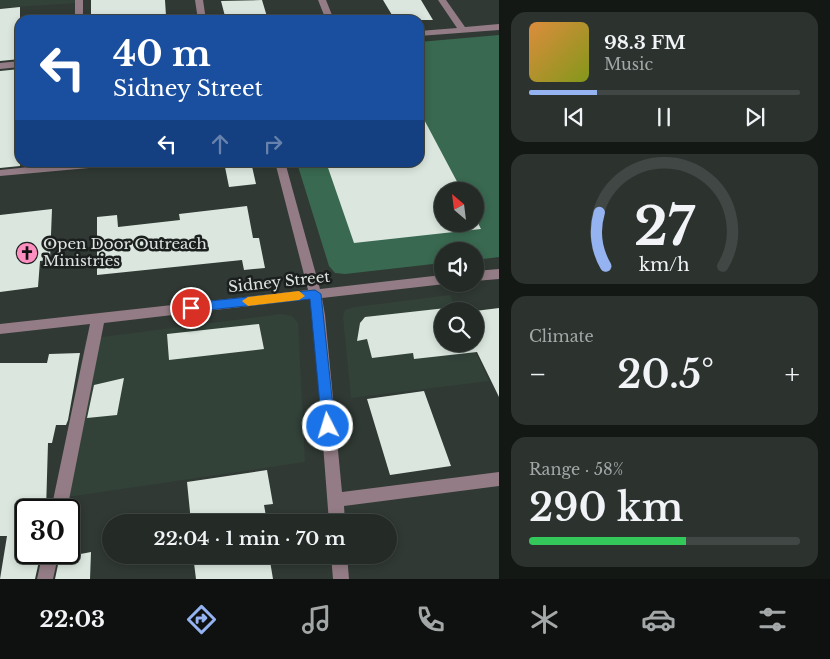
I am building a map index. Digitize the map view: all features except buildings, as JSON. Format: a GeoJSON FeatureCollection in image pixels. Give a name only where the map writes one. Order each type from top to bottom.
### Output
{"type":"FeatureCollection","features":[{"type":"Feature","properties":{"kind":"street"},"geometry":{"type":"LineString","coordinates":[[79,0],[79,15]]}},
{"type":"Feature","properties":{"kind":"street"},"geometry":{"type":"LineString","coordinates":[[199,0],[201,15]]}},
{"type":"Feature","properties":{"kind":"street"},"geometry":{"type":"LineString","coordinates":[[322,0],[328,15]]}},
{"type":"Feature","properties":{"kind":"street"},"geometry":{"type":"LineString","coordinates":[[442,0],[462,30]]}},
{"type":"Feature","properties":{"kind":"street"},"geometry":{"type":"LineString","coordinates":[[424,34],[499,27]]}},
{"type":"Feature","properties":{"kind":"street"},"geometry":{"type":"LineString","coordinates":[[0,66],[15,64]]}},
{"type":"Feature","properties":{"kind":"street"},"geometry":{"type":"LineString","coordinates":[[0,173],[67,167]]}},
{"type":"Feature","properties":{"kind":"street"},"geometry":{"type":"LineString","coordinates":[[281,167],[319,315],[336,514]]}},
{"type":"Feature","properties":{"kind":"street"},"geometry":{"type":"LineString","coordinates":[[484,275],[499,274]]}},
{"type":"Feature","properties":{"kind":"street","name":"Sidney Street"},"geometry":{"type":"LineString","coordinates":[[0,329],[434,281]]}},
{"type":"Feature","properties":{"kind":"street"},"geometry":{"type":"LineString","coordinates":[[61,499],[98,318]]}},
{"type":"Feature","properties":{"kind":"street"},"geometry":{"type":"LineString","coordinates":[[335,500],[499,479]]}},
{"type":"Feature","properties":{"kind":"street"},"geometry":{"type":"LineString","coordinates":[[45,579],[48,564]]}},
{"type":"Feature","properties":{"kind":"street"},"geometry":{"type":"LineString","coordinates":[[339,564],[340,579]]}},
{"type":"Feature","properties":{"kind":"shaded area"},"geometry":{"type":"Polygon","coordinates":[[[0,0],[77,0],[77,3],[0,8],[0,0]]]}},
{"type":"Feature","properties":{"kind":"shaded area"},"geometry":{"type":"Polygon","coordinates":[[[450,295],[453,302],[434,302],[434,352],[476,352],[489,381],[351,398],[343,317],[345,310],[355,307],[450,295]]]}},
{"type":"Feature","properties":{"kind":"shaded area"},"geometry":{"type":"Polygon","coordinates":[[[281,314],[292,316],[298,323],[305,462],[54,499],[86,339],[281,314]]]}},
{"type":"Feature","properties":{"kind":"green space"},"geometry":{"type":"Polygon","coordinates":[[[499,35],[499,257],[484,259],[484,242],[434,242],[434,264],[345,274],[335,273],[329,266],[298,167],[424,167],[424,42],[499,35]]]}},
{"type":"Feature","properties":{"kind":"slow traffic"},"geometry":{"type":"LineString","coordinates":[[248,301],[299,296]]}},
{"type":"Feature","properties":{"kind":"place","name":"Open Door Outreach Ministries"},"geometry":{"type":"Point","coordinates":[27,253]}},
{"type":"Feature","properties":{"kind":"route"},"geometry":{"type":"LineString","coordinates":[[191,308],[315,294],[319,315],[328,426]]}}]}
